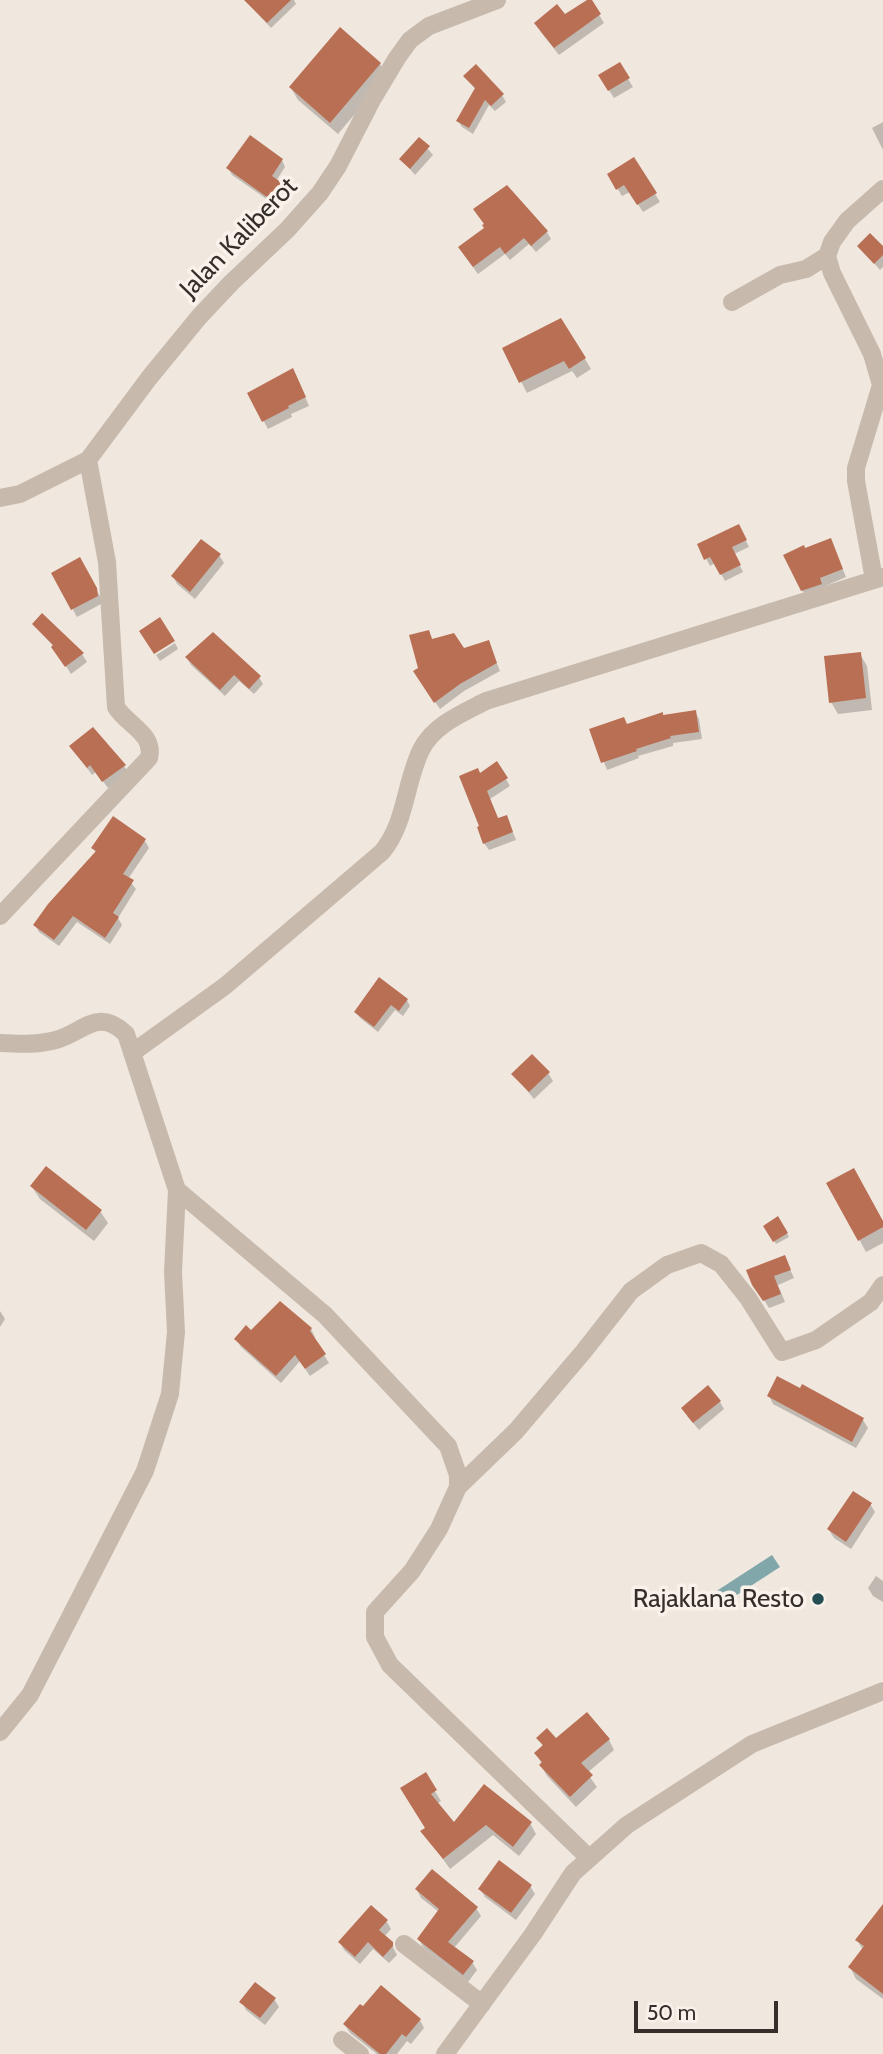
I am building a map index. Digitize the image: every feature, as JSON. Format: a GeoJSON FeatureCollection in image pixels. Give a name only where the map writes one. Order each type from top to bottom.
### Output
{"type":"FeatureCollection","features":[{"type":"Feature","properties":{"kind":"street","name":"Jalan Kaliberot"},"geometry":{"type":"LineString","coordinates":[[0,498],[20,494],[88,460],[199,317],[287,230],[320,193],[338,166],[373,98],[411,40],[429,26],[497,0]]}},
{"type":"Feature","properties":{"kind":"street"},"geometry":{"type":"LineString","coordinates":[[732,302],[780,275],[806,269],[827,256],[832,242],[847,221],[883,189]]}},
{"type":"Feature","properties":{"kind":"street"},"geometry":{"type":"LineString","coordinates":[[132,1053],[225,986],[382,852],[393,839],[421,749],[435,732],[455,717],[486,701],[878,578],[856,481],[856,468],[881,385],[872,354],[837,285],[827,256]]}},
{"type":"Feature","properties":{"kind":"street"},"geometry":{"type":"LineString","coordinates":[[0,916],[149,758],[151,749],[148,740],[123,718],[117,707],[107,562],[88,460]]}},
{"type":"Feature","properties":{"kind":"street"},"geometry":{"type":"LineString","coordinates":[[0,1043],[23,1044],[56,1040],[101,1021],[114,1023],[125,1034],[177,1190],[173,1272],[176,1332],[170,1394],[145,1471],[30,1695],[0,1732]]}},
{"type":"Feature","properties":{"kind":"street"},"geometry":{"type":"LineString","coordinates":[[177,1190],[325,1315],[389,1381],[448,1446],[458,1475],[458,1487]]}},
{"type":"Feature","properties":{"kind":"street"},"geometry":{"type":"LineString","coordinates":[[589,1858],[390,1665],[375,1637],[374,1612],[412,1571],[439,1529],[458,1487],[516,1430],[631,1291],[667,1265],[701,1253],[721,1264],[748,1298],[782,1352],[816,1340],[871,1302],[883,1285]]}},
{"type":"Feature","properties":{"kind":"street"},"geometry":{"type":"LineString","coordinates":[[445,2054],[533,1934],[573,1873],[627,1825],[752,1744],[883,1691]]}},
{"type":"Feature","properties":{"kind":"street"},"geometry":{"type":"LineString","coordinates":[[404,1944],[482,2004]]}},
{"type":"Feature","properties":{"kind":"street"},"geometry":{"type":"LineString","coordinates":[[342,2040],[360,2054]]}},
{"type":"Feature","properties":{"kind":"water"},"geometry":{"type":"Polygon","coordinates":[[[772,1555],[780,1567],[723,1604],[715,1592],[772,1555]]]}},
{"type":"Feature","properties":{"kind":"building"},"geometry":{"type":"Polygon","coordinates":[[[244,0],[291,0],[267,23],[244,0]]]}},
{"type":"Feature","properties":{"kind":"building"},"geometry":{"type":"Polygon","coordinates":[[[587,0],[592,0],[601,14],[554,48],[534,23],[557,4],[565,14],[587,0]]]}},
{"type":"Feature","properties":{"kind":"building"},"geometry":{"type":"Polygon","coordinates":[[[340,27],[381,63],[330,123],[289,87],[340,27]]]}},
{"type":"Feature","properties":{"kind":"building"},"geometry":{"type":"Polygon","coordinates":[[[620,62],[630,78],[608,91],[598,75],[620,62]]]}},
{"type":"Feature","properties":{"kind":"building"},"geometry":{"type":"Polygon","coordinates":[[[476,64],[504,94],[491,106],[485,100],[469,128],[456,121],[475,88],[463,76],[476,64]]]}},
{"type":"Feature","properties":{"kind":"building"},"geometry":{"type":"Polygon","coordinates":[[[250,135],[283,159],[272,176],[282,183],[271,200],[226,168],[250,135]]]}},
{"type":"Feature","properties":{"kind":"building"},"geometry":{"type":"Polygon","coordinates":[[[419,137],[430,146],[410,169],[399,159],[419,137]]]}},
{"type":"Feature","properties":{"kind":"building"},"geometry":{"type":"Polygon","coordinates":[[[634,157],[657,193],[637,205],[624,185],[616,190],[607,174],[634,157]]]}},
{"type":"Feature","properties":{"kind":"building"},"geometry":{"type":"Polygon","coordinates":[[[507,185],[548,231],[531,246],[524,238],[505,254],[500,247],[473,267],[458,247],[484,228],[473,209],[507,185]]]}},
{"type":"Feature","properties":{"kind":"building"},"geometry":{"type":"Polygon","coordinates":[[[870,233],[883,246],[883,255],[874,264],[857,246],[870,233]]]}},
{"type":"Feature","properties":{"kind":"building"},"geometry":{"type":"Polygon","coordinates":[[[561,318],[586,358],[569,369],[564,361],[519,383],[502,348],[561,318]]]}},
{"type":"Feature","properties":{"kind":"building"},"geometry":{"type":"Polygon","coordinates":[[[293,368],[306,397],[262,422],[247,393],[293,368]]]}},
{"type":"Feature","properties":{"kind":"building"},"geometry":{"type":"Polygon","coordinates":[[[739,524],[747,540],[732,547],[741,565],[720,575],[710,557],[704,560],[697,544],[739,524]]]}},
{"type":"Feature","properties":{"kind":"building"},"geometry":{"type":"Polygon","coordinates":[[[831,538],[843,569],[820,578],[822,584],[801,591],[783,555],[804,545],[805,548],[831,538]]]}},
{"type":"Feature","properties":{"kind":"building"},"geometry":{"type":"Polygon","coordinates":[[[201,539],[221,554],[190,592],[171,576],[201,539]]]}},
{"type":"Feature","properties":{"kind":"building"},"geometry":{"type":"Polygon","coordinates":[[[80,557],[97,588],[98,596],[71,610],[51,573],[80,557]]]}},
{"type":"Feature","properties":{"kind":"building"},"geometry":{"type":"Polygon","coordinates":[[[42,613],[84,653],[65,667],[51,647],[53,645],[32,624],[42,613]]]}},
{"type":"Feature","properties":{"kind":"building"},"geometry":{"type":"Polygon","coordinates":[[[160,617],[175,641],[154,654],[139,631],[160,617]]]}},
{"type":"Feature","properties":{"kind":"building"},"geometry":{"type":"Polygon","coordinates":[[[429,630],[432,639],[454,633],[464,648],[489,640],[497,663],[460,684],[434,703],[413,671],[418,668],[409,635],[429,630]]]}},
{"type":"Feature","properties":{"kind":"building"},"geometry":{"type":"Polygon","coordinates":[[[213,632],[261,676],[249,689],[234,675],[220,690],[185,657],[213,632]]]}},
{"type":"Feature","properties":{"kind":"building"},"geometry":{"type":"Polygon","coordinates":[[[861,652],[866,698],[829,703],[824,656],[861,652]]]}},
{"type":"Feature","properties":{"kind":"building"},"geometry":{"type":"Polygon","coordinates":[[[696,710],[699,732],[670,736],[671,738],[601,763],[589,729],[624,717],[627,724],[663,712],[663,715],[696,710]]]}},
{"type":"Feature","properties":{"kind":"building"},"geometry":{"type":"Polygon","coordinates":[[[93,727],[126,765],[102,782],[90,765],[87,768],[69,746],[93,727]]]}},
{"type":"Feature","properties":{"kind":"building"},"geometry":{"type":"Polygon","coordinates":[[[497,761],[508,778],[487,791],[498,818],[507,815],[513,832],[483,844],[477,827],[479,826],[459,776],[478,768],[480,773],[497,761]]]}},
{"type":"Feature","properties":{"kind":"building"},"geometry":{"type":"Polygon","coordinates":[[[113,816],[146,839],[123,874],[134,880],[113,913],[119,917],[105,938],[73,916],[54,940],[33,925],[48,904],[96,851],[91,848],[113,816]]]}},
{"type":"Feature","properties":{"kind":"building"},"geometry":{"type":"Polygon","coordinates":[[[379,977],[408,999],[399,1011],[391,1005],[374,1027],[354,1012],[379,977]]]}},
{"type":"Feature","properties":{"kind":"building"},"geometry":{"type":"Polygon","coordinates":[[[532,1054],[550,1072],[529,1092],[511,1074],[532,1054]]]}},
{"type":"Feature","properties":{"kind":"building"},"geometry":{"type":"Polygon","coordinates":[[[46,1166],[102,1210],[86,1230],[30,1186],[46,1166]]]}},
{"type":"Feature","properties":{"kind":"building"},"geometry":{"type":"Polygon","coordinates":[[[854,1168],[883,1221],[883,1227],[858,1241],[826,1183],[854,1168]]]}},
{"type":"Feature","properties":{"kind":"building"},"geometry":{"type":"Polygon","coordinates":[[[778,1216],[788,1233],[773,1242],[763,1226],[778,1216]]]}},
{"type":"Feature","properties":{"kind":"building"},"geometry":{"type":"Polygon","coordinates":[[[785,1255],[791,1270],[774,1276],[781,1294],[763,1301],[746,1270],[785,1255]]]}},
{"type":"Feature","properties":{"kind":"building"},"geometry":{"type":"Polygon","coordinates":[[[280,1301],[312,1328],[310,1331],[326,1354],[305,1369],[295,1355],[276,1376],[234,1339],[246,1325],[251,1330],[280,1301]]]}},
{"type":"Feature","properties":{"kind":"building"},"geometry":{"type":"Polygon","coordinates":[[[777,1376],[800,1388],[802,1384],[864,1418],[852,1442],[767,1396],[777,1376]]]}},
{"type":"Feature","properties":{"kind":"building"},"geometry":{"type":"Polygon","coordinates":[[[708,1385],[721,1401],[693,1423],[681,1408],[708,1385]]]}},
{"type":"Feature","properties":{"kind":"building"},"geometry":{"type":"Polygon","coordinates":[[[853,1491],[872,1503],[846,1542],[827,1529],[853,1491]]]}},
{"type":"Feature","properties":{"kind":"building"},"geometry":{"type":"Polygon","coordinates":[[[587,1712],[610,1739],[581,1763],[593,1775],[570,1797],[539,1765],[542,1762],[534,1753],[543,1745],[536,1738],[547,1728],[556,1738],[587,1712]]]}},
{"type":"Feature","properties":{"kind":"building"},"geometry":{"type":"Polygon","coordinates":[[[426,1772],[437,1790],[431,1794],[454,1822],[484,1784],[532,1822],[513,1847],[486,1825],[443,1859],[420,1831],[425,1828],[400,1788],[426,1772]]]}},
{"type":"Feature","properties":{"kind":"building"},"geometry":{"type":"Polygon","coordinates":[[[499,1860],[532,1885],[511,1913],[478,1889],[499,1860]]]}},
{"type":"Feature","properties":{"kind":"building"},"geometry":{"type":"Polygon","coordinates":[[[432,1869],[478,1907],[448,1942],[474,1961],[463,1975],[417,1939],[439,1909],[415,1889],[432,1869]]]}},
{"type":"Feature","properties":{"kind":"building"},"geometry":{"type":"Polygon","coordinates":[[[883,1904],[883,1994],[848,1967],[864,1946],[855,1940],[883,1904]]]}},
{"type":"Feature","properties":{"kind":"building"},"geometry":{"type":"Polygon","coordinates":[[[371,1905],[388,1920],[379,1930],[393,1942],[393,1946],[383,1957],[368,1942],[355,1957],[338,1942],[371,1905]]]}},
{"type":"Feature","properties":{"kind":"building"},"geometry":{"type":"Polygon","coordinates":[[[255,1982],[276,1998],[260,2018],[239,2002],[255,1982]]]}},
{"type":"Feature","properties":{"kind":"building"},"geometry":{"type":"Polygon","coordinates":[[[381,1985],[421,2019],[406,2037],[402,2034],[386,2054],[380,2054],[343,2024],[381,1985]]]}},
{"type":"Feature","properties":{"kind":"place","name":"Rajaklana Resto"},"geometry":{"type":"Point","coordinates":[818,1599]}}]}
